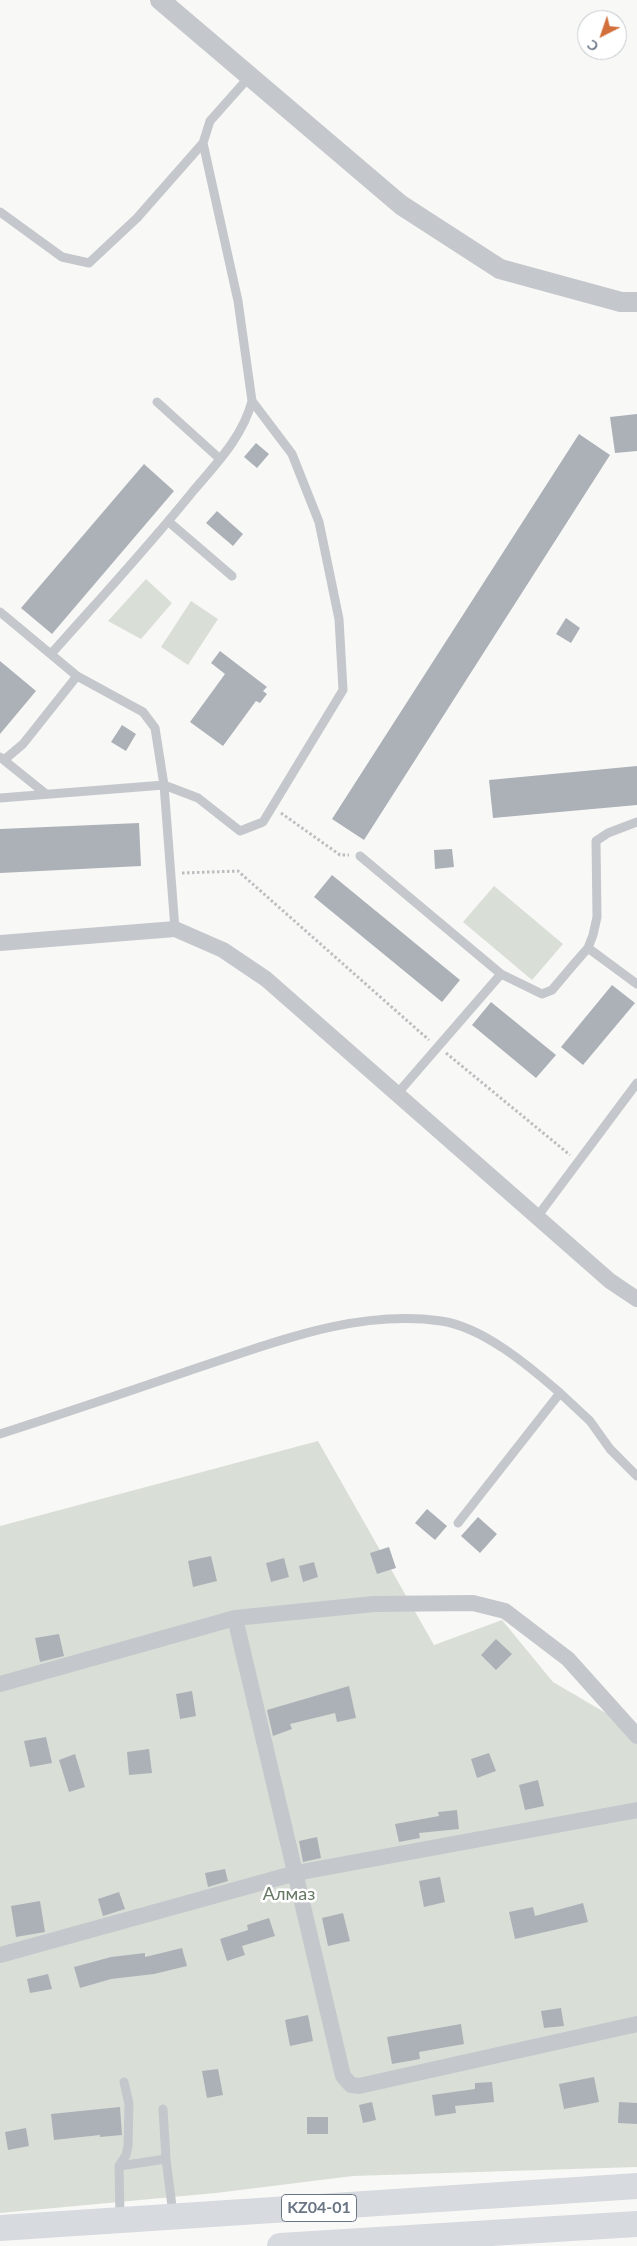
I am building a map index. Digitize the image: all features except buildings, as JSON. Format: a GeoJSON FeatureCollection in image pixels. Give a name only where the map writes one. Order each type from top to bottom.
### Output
{"type":"FeatureCollection","features":[{"type":"Feature","properties":{"kind":"main road","name":"KZ04-01"},"geometry":{"type":"LineString","coordinates":[[0,2228],[637,2186]]}},
{"type":"Feature","properties":{"kind":"main road","name":"KZ04-01"},"geometry":{"type":"LineString","coordinates":[[280,2246],[637,2224]]}},
{"type":"Feature","properties":{"kind":"street"},"geometry":{"type":"LineString","coordinates":[[160,0],[401,205],[500,269],[621,302],[637,302]]}},
{"type":"Feature","properties":{"kind":"street"},"geometry":{"type":"LineString","coordinates":[[0,943],[175,929],[223,950],[266,979],[610,1281],[637,1299]]}},
{"type":"Feature","properties":{"kind":"street"},"geometry":{"type":"LineString","coordinates":[[0,1684],[234,1618],[374,1604],[473,1603],[505,1611],[568,1659],[637,1736]]}},
{"type":"Feature","properties":{"kind":"street"},"geometry":{"type":"LineString","coordinates":[[234,1618],[343,2076],[351,2085],[359,2086],[637,2024]]}},
{"type":"Feature","properties":{"kind":"street"},"geometry":{"type":"LineString","coordinates":[[0,1955],[296,1873],[637,1810]]}},
{"type":"Feature","properties":{"kind":"lane"},"geometry":{"type":"LineString","coordinates":[[0,212],[62,257],[89,264],[137,218],[203,143],[210,121],[250,76]]}},
{"type":"Feature","properties":{"kind":"lane"},"geometry":{"type":"LineString","coordinates":[[51,654],[169,522],[220,459],[247,421],[252,401],[238,301],[203,143]]}},
{"type":"Feature","properties":{"kind":"lane"},"geometry":{"type":"LineString","coordinates":[[0,798],[164,785],[198,798],[240,831],[263,822],[343,690],[339,618],[319,522],[292,454],[252,401]]}},
{"type":"Feature","properties":{"kind":"lane"},"geometry":{"type":"LineString","coordinates":[[156,402],[220,459]]}},
{"type":"Feature","properties":{"kind":"lane"},"geometry":{"type":"LineString","coordinates":[[169,522],[232,576]]}},
{"type":"Feature","properties":{"kind":"lane"},"geometry":{"type":"LineString","coordinates":[[0,612],[77,676],[143,712],[155,728],[164,785],[175,929]]}},
{"type":"Feature","properties":{"kind":"lane"},"geometry":{"type":"LineString","coordinates":[[46,794],[2,758],[23,744],[77,676]]}},
{"type":"Feature","properties":{"kind":"lane"},"geometry":{"type":"LineString","coordinates":[[360,856],[501,974],[542,994],[552,990],[588,948],[597,917],[596,841],[608,833],[637,822]]}},
{"type":"Feature","properties":{"kind":"lane"},"geometry":{"type":"LineString","coordinates":[[588,948],[637,984]]}},
{"type":"Feature","properties":{"kind":"lane"},"geometry":{"type":"LineString","coordinates":[[397,1094],[501,974]]}},
{"type":"Feature","properties":{"kind":"lane"},"geometry":{"type":"LineString","coordinates":[[537,1217],[637,1083]]}},
{"type":"Feature","properties":{"kind":"lane"},"geometry":{"type":"LineString","coordinates":[[0,1434],[299,1334],[375,1319],[442,1321],[486,1336],[534,1370],[590,1421],[610,1449],[637,1476]]}},
{"type":"Feature","properties":{"kind":"lane"},"geometry":{"type":"LineString","coordinates":[[458,1523],[560,1393]]}},
{"type":"Feature","properties":{"kind":"lane"},"geometry":{"type":"LineString","coordinates":[[120,2220],[119,2166],[126,2155],[128,2146],[129,2104],[124,2082]]}},
{"type":"Feature","properties":{"kind":"lane"},"geometry":{"type":"LineString","coordinates":[[163,2109],[166,2159],[173,2216]]}},
{"type":"Feature","properties":{"kind":"lane"},"geometry":{"type":"LineString","coordinates":[[119,2166],[166,2159]]}},
{"type":"Feature","properties":{"kind":"path"},"geometry":{"type":"LineString","coordinates":[[272,807],[340,855],[360,856]]}},
{"type":"Feature","properties":{"kind":"path"},"geometry":{"type":"LineString","coordinates":[[170,873],[238,871],[438,1047],[579,1162]]}},
{"type":"Feature","properties":{"kind":"green space"},"geometry":{"type":"Polygon","coordinates":[[[146,579],[172,603],[141,639],[108,621],[146,579]]]}},
{"type":"Feature","properties":{"kind":"green space"},"geometry":{"type":"Polygon","coordinates":[[[191,601],[218,619],[188,665],[161,647],[191,601]]]}},
{"type":"Feature","properties":{"kind":"green space"},"geometry":{"type":"Polygon","coordinates":[[[494,886],[563,944],[532,980],[463,922],[494,886]]]}},
{"type":"Feature","properties":{"kind":"green space","name":"Алмаз"},"geometry":{"type":"Polygon","coordinates":[[[318,1441],[434,1645],[502,1620],[553,1682],[628,1726],[637,1736],[637,2167],[353,2176],[216,2193],[0,2213],[0,1526],[318,1441]]]}}]}
